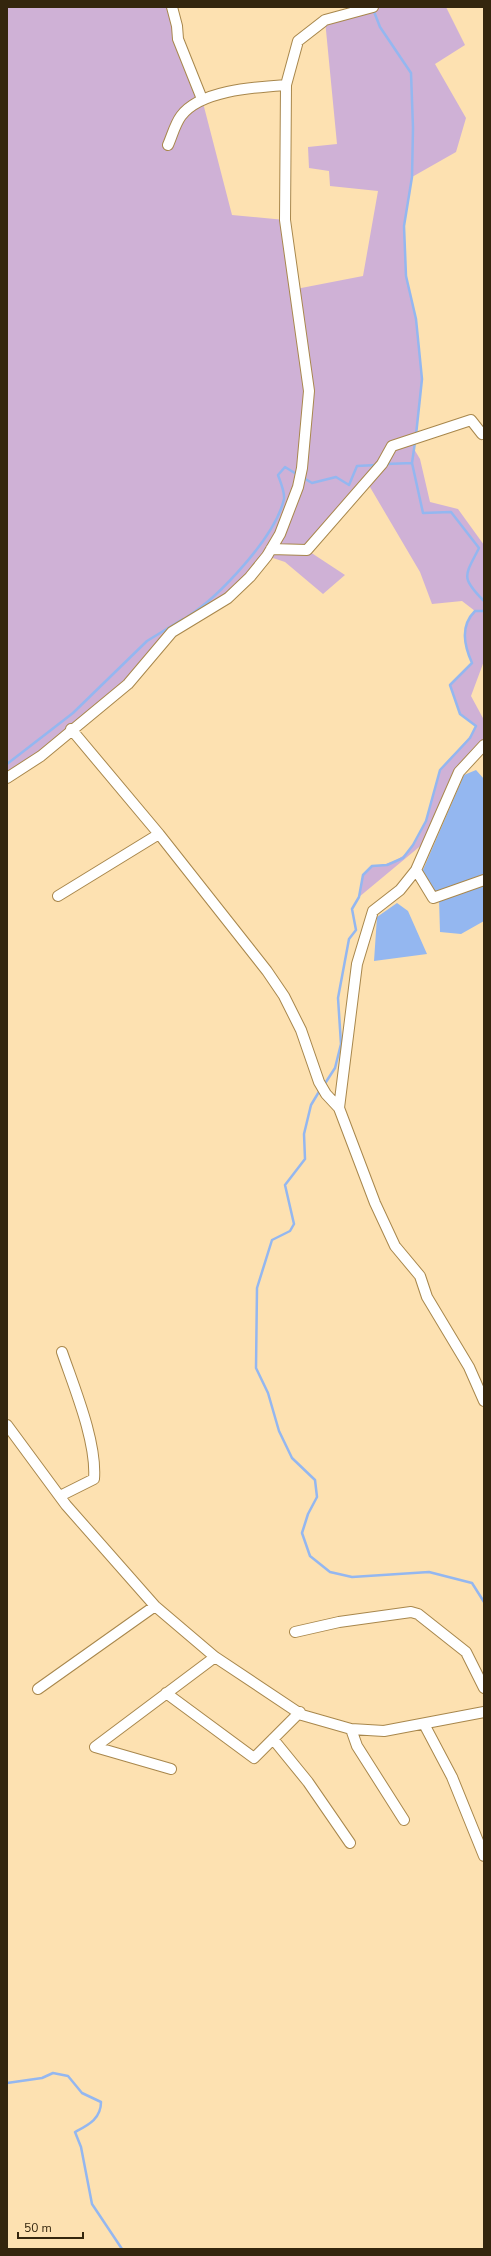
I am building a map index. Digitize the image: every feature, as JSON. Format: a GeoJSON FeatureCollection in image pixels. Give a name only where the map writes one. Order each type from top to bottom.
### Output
{"type":"FeatureCollection","features":[{"type":"Feature","properties":{"kind":"street"},"geometry":{"type":"LineString","coordinates":[[172,7],[177,26],[178,39],[202,99]]}},
{"type":"Feature","properties":{"kind":"street"},"geometry":{"type":"LineString","coordinates":[[7,778],[41,756],[71,729],[128,684],[172,632],[228,598],[250,577],[271,549],[280,534],[298,486],[302,468],[309,391],[285,220],[286,85],[298,41],[325,20],[368,9]]}},
{"type":"Feature","properties":{"kind":"street"},"geometry":{"type":"LineString","coordinates":[[168,145],[181,116],[202,99],[255,88],[286,85]]}},
{"type":"Feature","properties":{"kind":"street"},"geometry":{"type":"LineString","coordinates":[[271,549],[307,550],[382,464],[392,446],[471,420],[482,434],[484,433]]}},
{"type":"Feature","properties":{"kind":"street"},"geometry":{"type":"LineString","coordinates":[[71,729],[159,834],[267,971],[284,996],[301,1030],[319,1082],[326,1094],[339,1108],[375,1203],[395,1246],[420,1276],[427,1297],[469,1366],[484,1401]]}},
{"type":"Feature","properties":{"kind":"street"},"geometry":{"type":"LineString","coordinates":[[339,1108],[358,964],[373,911],[400,890],[416,870],[460,772],[484,745]]}},
{"type":"Feature","properties":{"kind":"street"},"geometry":{"type":"LineString","coordinates":[[58,896],[159,834]]}},
{"type":"Feature","properties":{"kind":"street"},"geometry":{"type":"LineString","coordinates":[[416,870],[433,898],[484,880]]}},
{"type":"Feature","properties":{"kind":"street"},"geometry":{"type":"LineString","coordinates":[[60,1496],[94,1479],[95,1464],[78,1399],[62,1352]]}},
{"type":"Feature","properties":{"kind":"street"},"geometry":{"type":"LineString","coordinates":[[7,1425],[60,1496],[155,1606],[215,1657],[300,1712],[302,1715],[351,1729],[384,1731],[484,1712]]}},
{"type":"Feature","properties":{"kind":"street"},"geometry":{"type":"LineString","coordinates":[[38,1689],[155,1606]]}},
{"type":"Feature","properties":{"kind":"street"},"geometry":{"type":"LineString","coordinates":[[295,1632],[339,1622],[411,1612],[418,1614],[466,1652],[484,1688]]}},
{"type":"Feature","properties":{"kind":"street"},"geometry":{"type":"LineString","coordinates":[[171,1769],[95,1747],[215,1657]]}},
{"type":"Feature","properties":{"kind":"street"},"geometry":{"type":"LineString","coordinates":[[166,1693],[254,1758],[300,1712]]}},
{"type":"Feature","properties":{"kind":"street"},"geometry":{"type":"LineString","coordinates":[[424,1724],[452,1777],[484,1856]]}},
{"type":"Feature","properties":{"kind":"street"},"geometry":{"type":"LineString","coordinates":[[351,1729],[357,1746],[404,1820]]}},
{"type":"Feature","properties":{"kind":"street"},"geometry":{"type":"LineString","coordinates":[[273,1739],[308,1782],[350,1843]]}},
{"type":"Feature","properties":{"kind":"shaded area"},"geometry":{"type":"Polygon","coordinates":[[[7,7],[172,7],[202,99],[232,215],[285,220],[296,289],[363,276],[378,191],[330,186],[329,171],[309,168],[308,147],[337,144],[325,20],[366,7],[446,7],[465,45],[435,64],[466,118],[456,152],[412,177],[404,226],[406,276],[416,319],[422,379],[414,449],[420,459],[430,502],[458,509],[484,545],[484,661],[471,696],[484,720],[484,745],[459,772],[430,838],[359,897],[363,875],[372,866],[387,864],[399,859],[408,852],[415,842],[426,819],[441,769],[476,727],[460,714],[450,685],[472,663],[465,643],[465,630],[470,617],[475,611],[462,601],[432,604],[420,572],[367,482],[307,550],[345,575],[323,594],[285,562],[267,556],[250,577],[172,632],[141,669],[7,778],[7,7]]]}},
{"type":"Feature","properties":{"kind":"water"},"geometry":{"type":"Polygon","coordinates":[[[476,770],[484,779],[484,874],[435,892],[422,872],[464,775],[476,770]]]}},
{"type":"Feature","properties":{"kind":"water"},"geometry":{"type":"Polygon","coordinates":[[[484,884],[484,921],[461,934],[440,932],[439,899],[484,884]]]}},
{"type":"Feature","properties":{"kind":"water"},"geometry":{"type":"Polygon","coordinates":[[[397,903],[408,911],[427,954],[374,961],[377,917],[397,903]]]}},
{"type":"Feature","properties":{"kind":"waterway"},"geometry":{"type":"LineString","coordinates":[[373,9],[380,27],[411,73],[413,128],[412,177],[404,226],[406,276],[416,319],[422,379],[416,435]]}},
{"type":"Feature","properties":{"kind":"waterway"},"geometry":{"type":"LineString","coordinates":[[386,464],[412,463],[415,442]]}},
{"type":"Feature","properties":{"kind":"waterway"},"geometry":{"type":"LineString","coordinates":[[412,463],[423,513],[451,512],[479,548],[470,565],[467,576],[471,587],[484,601]]}},
{"type":"Feature","properties":{"kind":"waterway"},"geometry":{"type":"LineString","coordinates":[[302,477],[312,483],[336,477],[349,485],[357,466],[377,465]]}},
{"type":"Feature","properties":{"kind":"waterway"},"geometry":{"type":"LineString","coordinates":[[187,617],[200,608],[230,581],[270,530],[279,514],[284,499],[283,490],[278,475],[285,467],[298,475]]}},
{"type":"Feature","properties":{"kind":"waterway"},"geometry":{"type":"LineString","coordinates":[[324,1085],[335,1068],[341,1044],[338,998],[349,939],[356,930],[352,909],[359,897],[363,875],[372,866],[387,865],[403,858],[413,845],[426,821],[440,770],[470,738],[476,726],[460,714],[450,685],[472,663],[465,643],[465,629],[470,617],[475,611],[484,611]]}},
{"type":"Feature","properties":{"kind":"waterway"},"geometry":{"type":"LineString","coordinates":[[7,764],[73,713],[147,641],[183,619]]}},
{"type":"Feature","properties":{"kind":"waterway"},"geometry":{"type":"LineString","coordinates":[[320,1090],[311,1105],[304,1134],[305,1159],[285,1185],[294,1224],[290,1231],[272,1240],[257,1288],[256,1368],[268,1393],[279,1431],[292,1458],[315,1480],[317,1497],[308,1514],[302,1533],[310,1556],[330,1572],[352,1577],[429,1572],[472,1583],[484,1602]]}},
{"type":"Feature","properties":{"kind":"waterway"},"geometry":{"type":"LineString","coordinates":[[7,2083],[42,2078],[53,2073],[68,2076],[82,2093],[101,2102],[99,2113],[93,2121],[75,2132],[81,2147],[92,2204],[122,2249]]}}]}
